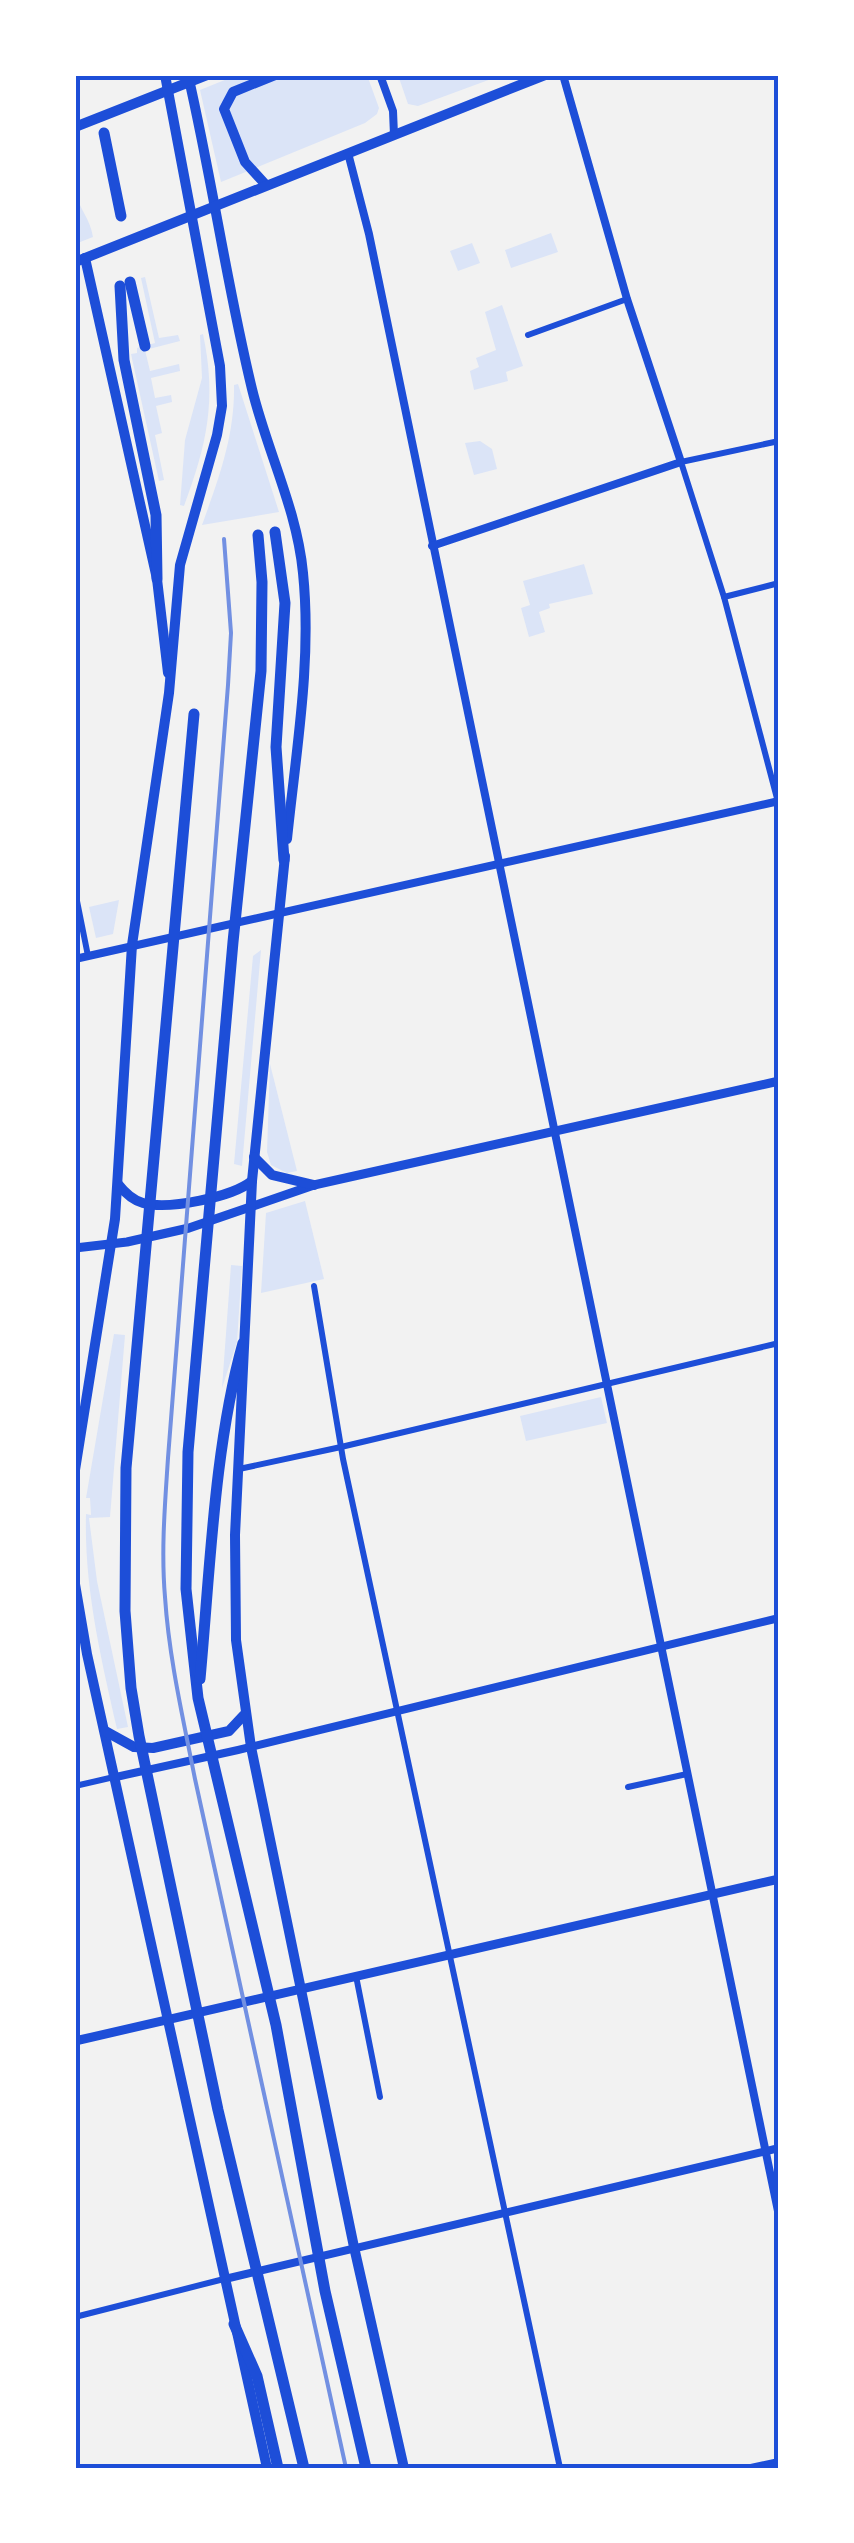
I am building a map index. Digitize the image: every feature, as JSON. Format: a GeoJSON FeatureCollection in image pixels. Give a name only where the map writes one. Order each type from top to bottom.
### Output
{"type":"FeatureCollection","features":[{"type":"Feature","properties":{"kind":"highway"},"geometry":{"type":"LineString","coordinates":[[104,133],[121,216]]}},
{"type":"Feature","properties":{"kind":"highway"},"geometry":{"type":"LineString","coordinates":[[146,346],[125,284],[124,360],[155,505],[157,580]]}},
{"type":"Feature","properties":{"kind":"highway"},"geometry":{"type":"LineString","coordinates":[[275,532],[285,603],[276,746],[284,860]]}},
{"type":"Feature","properties":{"kind":"highway"},"geometry":{"type":"LineString","coordinates":[[258,534],[262,672],[233,942],[188,1468],[186,1589],[198,1698],[276,2025],[326,2291],[366,2468]]}},
{"type":"Feature","properties":{"kind":"highway"},"geometry":{"type":"LineString","coordinates":[[194,714],[127,1454],[126,1625],[139,1736],[193,2000],[304,2468]]}},
{"type":"Feature","properties":{"kind":"highway"},"geometry":{"type":"LineString","coordinates":[[198,1698],[215,1518],[233,1380],[243,1344]]}},
{"type":"Feature","properties":{"kind":"highway"},"geometry":{"type":"LineString","coordinates":[[234,2324],[257,2376],[278,2468]]}},
{"type":"Feature","properties":{"kind":"main road"},"geometry":{"type":"LineString","coordinates":[[75,1470],[112,1244],[132,945],[169,694],[180,565],[214,450],[222,406],[220,366],[165,75]]}},
{"type":"Feature","properties":{"kind":"main road"},"geometry":{"type":"LineString","coordinates":[[75,127],[189,78],[207,75]]}},
{"type":"Feature","properties":{"kind":"main road"},"geometry":{"type":"LineString","coordinates":[[266,185],[245,162],[224,109],[233,92],[275,75]]}},
{"type":"Feature","properties":{"kind":"main road"},"geometry":{"type":"LineString","coordinates":[[169,694],[157,580],[80,260],[545,75]]}},
{"type":"Feature","properties":{"kind":"main road"},"geometry":{"type":"LineString","coordinates":[[189,78],[251,386],[293,518],[304,578],[304,661],[250,1209],[234,1605],[251,1747],[354,2247],[404,2468]]}},
{"type":"Feature","properties":{"kind":"main road"},"geometry":{"type":"LineString","coordinates":[[75,1248],[132,1240],[236,1214],[314,1185],[779,1081]]}},
{"type":"Feature","properties":{"kind":"main road"},"geometry":{"type":"LineString","coordinates":[[254,1157],[272,1175],[314,1185]]}},
{"type":"Feature","properties":{"kind":"main road"},"geometry":{"type":"LineString","coordinates":[[118,1184],[136,1200],[166,1204],[233,1192],[252,1180]]}},
{"type":"Feature","properties":{"kind":"main road"},"geometry":{"type":"LineString","coordinates":[[75,1584],[104,1730],[120,1776],[176,2016],[234,2324],[268,2468]]}},
{"type":"Feature","properties":{"kind":"main road"},"geometry":{"type":"LineString","coordinates":[[104,1730],[134,1747],[150,1748],[232,1730],[245,1714]]}},
{"type":"Feature","properties":{"kind":"main road"},"geometry":{"type":"LineString","coordinates":[[75,2041],[779,1879]]}},
{"type":"Feature","properties":{"kind":"street"},"geometry":{"type":"LineString","coordinates":[[380,75],[393,112],[394,135]]}},
{"type":"Feature","properties":{"kind":"street"},"geometry":{"type":"LineString","coordinates":[[75,959],[779,803],[724,596],[627,299],[563,75]]}},
{"type":"Feature","properties":{"kind":"street"},"geometry":{"type":"LineString","coordinates":[[348,153],[369,234],[779,2216]]}},
{"type":"Feature","properties":{"kind":"street"},"geometry":{"type":"LineString","coordinates":[[528,335],[627,299]]}},
{"type":"Feature","properties":{"kind":"street"},"geometry":{"type":"LineString","coordinates":[[432,546],[680,462],[779,441]]}},
{"type":"Feature","properties":{"kind":"street"},"geometry":{"type":"LineString","coordinates":[[724,596],[779,583]]}},
{"type":"Feature","properties":{"kind":"street"},"geometry":{"type":"LineString","coordinates":[[75,891],[88,956]]}},
{"type":"Feature","properties":{"kind":"street"},"geometry":{"type":"LineString","coordinates":[[314,1286],[341,1447],[560,2468]]}},
{"type":"Feature","properties":{"kind":"street"},"geometry":{"type":"LineString","coordinates":[[239,1469],[779,1343]]}},
{"type":"Feature","properties":{"kind":"street"},"geometry":{"type":"LineString","coordinates":[[75,1786],[779,1618]]}},
{"type":"Feature","properties":{"kind":"street"},"geometry":{"type":"LineString","coordinates":[[628,1787],[686,1774]]}},
{"type":"Feature","properties":{"kind":"street"},"geometry":{"type":"LineString","coordinates":[[356,1976],[380,2098]]}},
{"type":"Feature","properties":{"kind":"street"},"geometry":{"type":"LineString","coordinates":[[75,2316],[779,2148]]}},
{"type":"Feature","properties":{"kind":"street"},"geometry":{"type":"LineString","coordinates":[[751,2468],[779,2462]]}},
{"type":"Feature","properties":{"kind":"shaded area"},"geometry":{"type":"Polygon","coordinates":[[[237,75],[367,75],[379,108],[365,123],[221,182],[200,90],[237,75]]]}},
{"type":"Feature","properties":{"kind":"shaded area"},"geometry":{"type":"Polygon","coordinates":[[[398,75],[502,75],[418,106],[408,104],[398,75]]]}},
{"type":"Feature","properties":{"kind":"shaded area"},"geometry":{"type":"Polygon","coordinates":[[[75,191],[93,237],[75,244],[75,191]]]}},
{"type":"Feature","properties":{"kind":"shaded area"},"geometry":{"type":"Polygon","coordinates":[[[551,233],[558,252],[511,268],[505,250],[551,233]]]}},
{"type":"Feature","properties":{"kind":"shaded area"},"geometry":{"type":"Polygon","coordinates":[[[472,243],[480,263],[458,271],[450,251],[472,243]]]}},
{"type":"Feature","properties":{"kind":"shaded area"},"geometry":{"type":"Polygon","coordinates":[[[145,277],[159,338],[178,335],[180,341],[145,350],[150,371],[179,364],[180,371],[151,378],[155,398],[171,395],[172,402],[156,406],[162,433],[155,435],[164,480],[159,481],[131,354],[155,343],[141,278],[145,277]]]}},
{"type":"Feature","properties":{"kind":"shaded area"},"geometry":{"type":"Polygon","coordinates":[[[502,305],[523,366],[506,372],[508,381],[474,390],[470,371],[479,367],[476,358],[496,350],[485,312],[502,305]]]}},
{"type":"Feature","properties":{"kind":"shaded area"},"geometry":{"type":"Polygon","coordinates":[[[203,334],[209,380],[207,422],[184,506],[180,505],[185,440],[202,378],[203,334]]]}},
{"type":"Feature","properties":{"kind":"shaded area"},"geometry":{"type":"Polygon","coordinates":[[[238,384],[279,512],[202,525],[225,456],[234,385],[238,384]]]}},
{"type":"Feature","properties":{"kind":"shaded area"},"geometry":{"type":"Polygon","coordinates":[[[480,441],[492,449],[497,469],[474,475],[465,443],[480,441]]]}},
{"type":"Feature","properties":{"kind":"shaded area"},"geometry":{"type":"Polygon","coordinates":[[[584,564],[593,594],[549,604],[550,608],[539,612],[545,632],[529,637],[521,608],[530,605],[523,581],[584,564]]]}},
{"type":"Feature","properties":{"kind":"shaded area"},"geometry":{"type":"Polygon","coordinates":[[[119,900],[113,934],[96,938],[89,907],[119,900]]]}},
{"type":"Feature","properties":{"kind":"shaded area"},"geometry":{"type":"Polygon","coordinates":[[[261,950],[242,1166],[234,1164],[253,956],[261,950]]]}},
{"type":"Feature","properties":{"kind":"shaded area"},"geometry":{"type":"Polygon","coordinates":[[[270,1064],[297,1171],[287,1173],[271,1165],[267,1152],[270,1064]]]}},
{"type":"Feature","properties":{"kind":"shaded area"},"geometry":{"type":"Polygon","coordinates":[[[305,1201],[324,1279],[261,1293],[266,1213],[305,1201]]]}},
{"type":"Feature","properties":{"kind":"shaded area"},"geometry":{"type":"Polygon","coordinates":[[[231,1265],[242,1266],[237,1342],[222,1388],[231,1265]]]}},
{"type":"Feature","properties":{"kind":"shaded area"},"geometry":{"type":"Polygon","coordinates":[[[114,1334],[125,1335],[110,1517],[89,1518],[97,1581],[128,1727],[117,1729],[95,1623],[86,1542],[86,1514],[91,1515],[90,1498],[86,1498],[114,1334]]]}},
{"type":"Feature","properties":{"kind":"shaded area"},"geometry":{"type":"Polygon","coordinates":[[[601,1397],[607,1423],[526,1441],[520,1416],[601,1397]]]}},
{"type":"Feature","properties":{"kind":"railway"},"geometry":{"type":"LineString","coordinates":[[224,539],[231,633],[168,1458],[164,1579],[173,1665],[195,1779],[346,2468]]}}]}
